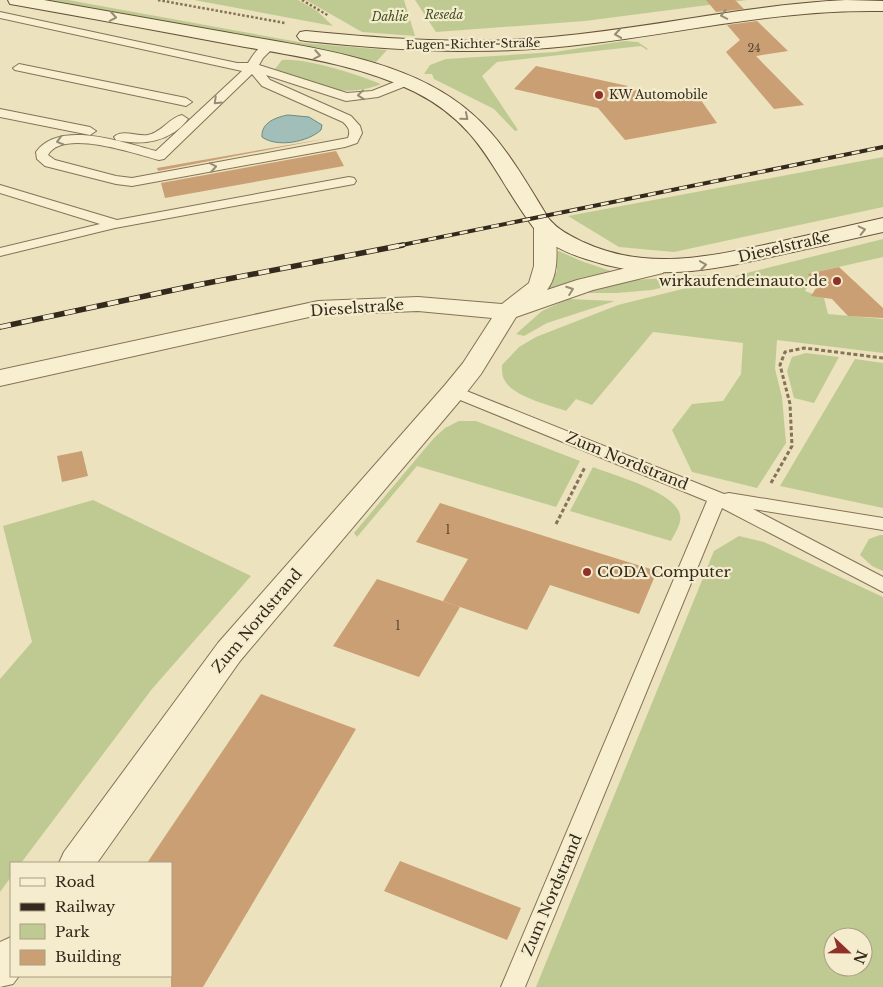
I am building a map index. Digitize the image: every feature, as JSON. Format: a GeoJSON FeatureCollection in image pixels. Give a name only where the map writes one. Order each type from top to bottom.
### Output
{"type":"FeatureCollection","features":[{"type":"Feature","properties":{"kind":"main road"},"geometry":{"type":"LineString","coordinates":[[16,0],[269,46],[370,67],[407,81],[431,92],[468,119],[497,153],[543,225]]}},
{"type":"Feature","properties":{"kind":"main road","name":"Eugen-Richter-Straße"},"geometry":{"type":"LineString","coordinates":[[94,0],[294,35],[360,42],[460,47],[542,44],[586,40],[756,9],[818,4],[883,6]]}},
{"type":"Feature","properties":{"kind":"main road"},"geometry":{"type":"LineString","coordinates":[[407,81],[417,64],[439,52],[460,47]]}},
{"type":"Feature","properties":{"kind":"main road","name":"Dieselstraße"},"geometry":{"type":"LineString","coordinates":[[543,225],[578,248],[603,258],[654,268],[680,268],[719,262],[883,225]]}},
{"type":"Feature","properties":{"kind":"main road","name":"Zum Nordstrand"},"geometry":{"type":"LineString","coordinates":[[78,862],[229,652],[454,391],[472,368],[507,312],[534,292],[540,284],[545,266],[543,225]]}},
{"type":"Feature","properties":{"kind":"main road","name":"Dieselstraße"},"geometry":{"type":"LineString","coordinates":[[0,378],[318,308],[418,304],[507,312],[585,285],[654,268]]}},
{"type":"Feature","properties":{"kind":"main road"},"geometry":{"type":"LineString","coordinates":[[0,971],[10,956]]}},
{"type":"Feature","properties":{"kind":"lane"},"geometry":{"type":"LineString","coordinates":[[0,15],[238,67],[252,67],[346,96],[374,94],[407,81]]}},
{"type":"Feature","properties":{"kind":"lane"},"geometry":{"type":"LineString","coordinates":[[252,67],[266,83],[348,119],[354,126],[356,133],[353,140],[132,182],[116,180],[50,163],[42,156],[42,152],[58,140],[76,138],[159,156],[252,67],[258,56],[269,46]]}},
{"type":"Feature","properties":{"kind":"lane"},"geometry":{"type":"LineString","coordinates":[[0,113],[127,139],[151,139],[170,130],[238,67]]}},
{"type":"Feature","properties":{"kind":"lane"},"geometry":{"type":"LineString","coordinates":[[19,68],[186,102]]}},
{"type":"Feature","properties":{"kind":"lane"},"geometry":{"type":"LineString","coordinates":[[0,252],[116,224],[350,182]]}},
{"type":"Feature","properties":{"kind":"lane"},"geometry":{"type":"LineString","coordinates":[[0,189],[116,224]]}},
{"type":"Feature","properties":{"kind":"lane","name":"Zum Nordstrand"},"geometry":{"type":"LineString","coordinates":[[454,391],[716,498],[759,503],[883,524]]}},
{"type":"Feature","properties":{"kind":"lane"},"geometry":{"type":"LineString","coordinates":[[716,498],[883,585]]}},
{"type":"Feature","properties":{"kind":"lane","name":"Zum Nordstrand"},"geometry":{"type":"LineString","coordinates":[[513,987],[716,498]]}},
{"type":"Feature","properties":{"kind":"path"},"geometry":{"type":"LineString","coordinates":[[158,0],[288,24]]}},
{"type":"Feature","properties":{"kind":"path"},"geometry":{"type":"LineString","coordinates":[[759,503],[792,446],[790,404],[780,365],[785,352],[804,348],[883,358]]}},
{"type":"Feature","properties":{"kind":"path"},"geometry":{"type":"LineString","coordinates":[[556,524],[594,448]]}},
{"type":"Feature","properties":{"kind":"green space"},"geometry":{"type":"Polygon","coordinates":[[[48,0],[68,0],[304,43],[387,50],[376,62],[342,54],[48,0]]]}},
{"type":"Feature","properties":{"kind":"green space"},"geometry":{"type":"Polygon","coordinates":[[[194,0],[298,0],[317,11],[333,26],[194,0]]]}},
{"type":"Feature","properties":{"kind":"green space","name":"Dahlie"},"geometry":{"type":"Polygon","coordinates":[[[306,0],[404,0],[415,36],[362,32],[306,0]]]}},
{"type":"Feature","properties":{"kind":"green space","name":"Reseda"},"geometry":{"type":"Polygon","coordinates":[[[415,0],[747,0],[585,21],[436,32],[415,0]]]}},
{"type":"Feature","properties":{"kind":"green space"},"geometry":{"type":"Polygon","coordinates":[[[624,41],[638,42],[648,49],[641,46],[497,62],[482,76],[518,130],[515,131],[494,109],[434,79],[432,74],[424,74],[430,65],[446,59],[555,52],[624,41]]]}},
{"type":"Feature","properties":{"kind":"green space"},"geometry":{"type":"Polygon","coordinates":[[[282,60],[304,61],[317,64],[381,84],[353,91],[327,88],[275,69],[282,60]]]}},
{"type":"Feature","properties":{"kind":"green space"},"geometry":{"type":"Polygon","coordinates":[[[883,157],[883,207],[674,252],[619,247],[568,216],[883,157]]]}},
{"type":"Feature","properties":{"kind":"green space"},"geometry":{"type":"Polygon","coordinates":[[[883,239],[883,257],[807,274],[821,288],[807,287],[805,291],[824,298],[828,314],[883,319],[883,353],[777,340],[775,369],[782,397],[786,443],[757,488],[692,472],[672,430],[692,404],[723,401],[741,374],[743,343],[653,332],[592,405],[576,399],[566,411],[516,392],[503,378],[502,365],[519,347],[536,337],[618,305],[883,239]]]}},
{"type":"Feature","properties":{"kind":"green space"},"geometry":{"type":"Polygon","coordinates":[[[559,251],[611,271],[580,278],[551,289],[548,287],[557,271],[557,252],[559,251]]]}},
{"type":"Feature","properties":{"kind":"green space"},"geometry":{"type":"Polygon","coordinates":[[[706,275],[706,277],[652,290],[617,293],[580,293],[635,280],[706,275]]]}},
{"type":"Feature","properties":{"kind":"green space"},"geometry":{"type":"Polygon","coordinates":[[[568,299],[615,301],[547,323],[524,336],[516,334],[542,311],[568,299]]]}},
{"type":"Feature","properties":{"kind":"green space"},"geometry":{"type":"Polygon","coordinates":[[[806,353],[839,357],[814,403],[794,398],[787,371],[792,357],[806,353]]]}},
{"type":"Feature","properties":{"kind":"green space"},"geometry":{"type":"Polygon","coordinates":[[[855,359],[883,363],[883,508],[780,486],[855,359]]]}},
{"type":"Feature","properties":{"kind":"green space"},"geometry":{"type":"Polygon","coordinates":[[[459,421],[476,421],[580,461],[556,507],[417,466],[357,537],[354,533],[434,438],[445,428],[459,421]]]}},
{"type":"Feature","properties":{"kind":"green space"},"geometry":{"type":"Polygon","coordinates":[[[593,467],[642,485],[668,499],[676,507],[680,515],[678,528],[671,541],[570,511],[593,467]]]}},
{"type":"Feature","properties":{"kind":"green space"},"geometry":{"type":"Polygon","coordinates":[[[93,500],[251,576],[152,689],[22,862],[10,862],[10,878],[0,892],[0,679],[32,642],[3,526],[93,500]]]}},
{"type":"Feature","properties":{"kind":"green space"},"geometry":{"type":"Polygon","coordinates":[[[883,535],[883,571],[872,566],[860,555],[869,539],[883,535]]]}},
{"type":"Feature","properties":{"kind":"green space"},"geometry":{"type":"Polygon","coordinates":[[[739,536],[764,542],[883,597],[883,987],[536,987],[714,551],[739,536]]]}},
{"type":"Feature","properties":{"kind":"water"},"geometry":{"type":"Polygon","coordinates":[[[288,115],[309,117],[322,125],[321,130],[308,138],[284,143],[262,137],[262,132],[267,124],[279,117],[288,115]]]}},
{"type":"Feature","properties":{"kind":"building"},"geometry":{"type":"Polygon","coordinates":[[[706,0],[735,0],[744,9],[716,12],[706,0]]]}},
{"type":"Feature","properties":{"kind":"building"},"geometry":{"type":"Polygon","coordinates":[[[757,21],[788,51],[756,56],[804,105],[774,109],[726,52],[740,40],[727,25],[757,21]]]}},
{"type":"Feature","properties":{"kind":"building"},"geometry":{"type":"Polygon","coordinates":[[[536,66],[628,86],[626,88],[676,99],[698,96],[717,123],[625,140],[598,108],[514,89],[536,66]]]}},
{"type":"Feature","properties":{"kind":"building"},"geometry":{"type":"Polygon","coordinates":[[[329,138],[158,171],[157,168],[329,138]]]}},
{"type":"Feature","properties":{"kind":"building"},"geometry":{"type":"Polygon","coordinates":[[[336,151],[344,166],[165,198],[161,183],[336,151]]]}},
{"type":"Feature","properties":{"kind":"building"},"geometry":{"type":"Polygon","coordinates":[[[839,267],[883,308],[883,318],[848,316],[832,299],[811,296],[818,285],[807,274],[839,267]]]}},
{"type":"Feature","properties":{"kind":"building"},"geometry":{"type":"Polygon","coordinates":[[[82,451],[88,476],[62,482],[57,456],[82,451]]]}},
{"type":"Feature","properties":{"kind":"building"},"geometry":{"type":"Polygon","coordinates":[[[440,503],[657,571],[639,614],[550,585],[527,630],[443,601],[468,559],[416,542],[440,503]]]}},
{"type":"Feature","properties":{"kind":"building"},"geometry":{"type":"Polygon","coordinates":[[[377,579],[460,607],[419,677],[333,646],[377,579]]]}},
{"type":"Feature","properties":{"kind":"building"},"geometry":{"type":"Polygon","coordinates":[[[261,694],[356,729],[203,987],[171,987],[172,862],[148,862],[261,694]]]}},
{"type":"Feature","properties":{"kind":"building"},"geometry":{"type":"Polygon","coordinates":[[[400,861],[521,908],[507,940],[384,891],[400,861]]]}},
{"type":"Feature","properties":{"kind":"railway"},"geometry":{"type":"LineString","coordinates":[[397,246],[883,147]]}},
{"type":"Feature","properties":{"kind":"railway"},"geometry":{"type":"LineString","coordinates":[[0,327],[192,286],[403,245]]}},
{"type":"Feature","properties":{"kind":"place","name":"KW Automobile"},"geometry":{"type":"Point","coordinates":[599,95]}},
{"type":"Feature","properties":{"kind":"place","name":"wirkaufendeinauto.de"},"geometry":{"type":"Point","coordinates":[837,281]}},
{"type":"Feature","properties":{"kind":"place","name":"CODA Computer"},"geometry":{"type":"Point","coordinates":[587,572]}}]}
